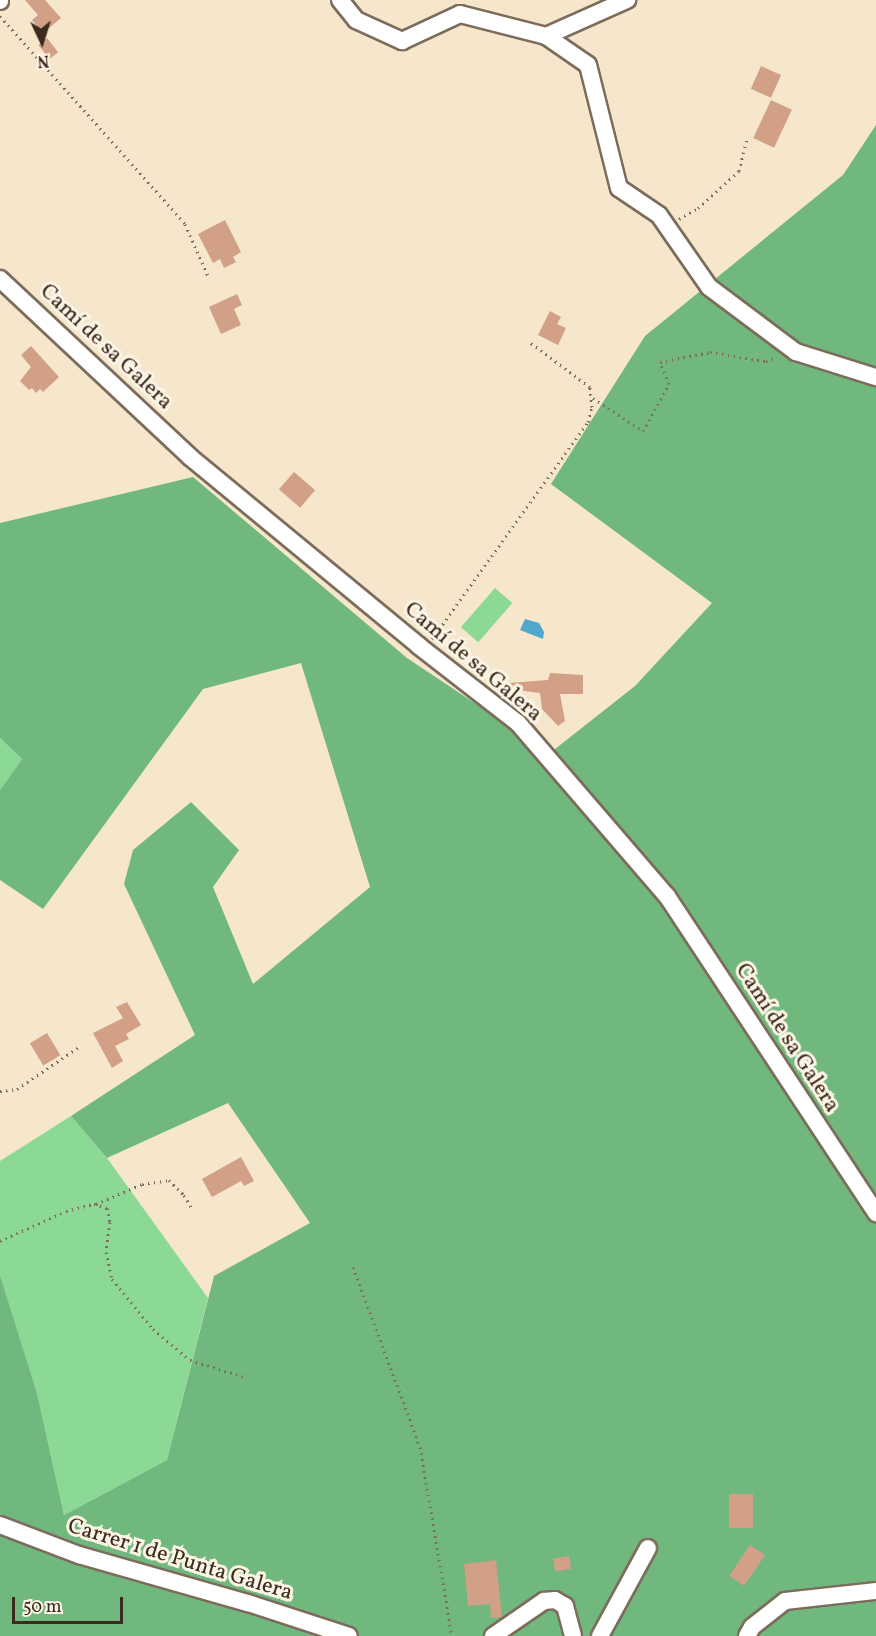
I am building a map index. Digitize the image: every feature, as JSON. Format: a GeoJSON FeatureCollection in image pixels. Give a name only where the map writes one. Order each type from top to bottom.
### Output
{"type":"FeatureCollection","features":[{"type":"Feature","properties":{"kind":"street"},"geometry":{"type":"LineString","coordinates":[[340,0],[356,20],[402,41],[460,14],[546,36],[588,65],[620,188],[659,215],[709,288],[796,352],[876,377]]}},
{"type":"Feature","properties":{"kind":"street"},"geometry":{"type":"LineString","coordinates":[[546,36],[627,0]]}},
{"type":"Feature","properties":{"kind":"street","name":"Camí de sa Galera"},"geometry":{"type":"LineString","coordinates":[[0,279],[190,457],[424,650],[518,723],[667,896],[876,1213]]}},
{"type":"Feature","properties":{"kind":"street","name":"Carrer 1 de Punta Galera"},"geometry":{"type":"LineString","coordinates":[[0,1525],[79,1555],[248,1603],[349,1636]]}},
{"type":"Feature","properties":{"kind":"street"},"geometry":{"type":"LineString","coordinates":[[600,1636],[648,1548]]}},
{"type":"Feature","properties":{"kind":"street"},"geometry":{"type":"LineString","coordinates":[[747,1636],[752,1627],[785,1601],[876,1591]]}},
{"type":"Feature","properties":{"kind":"street"},"geometry":{"type":"LineString","coordinates":[[494,1636],[544,1601],[555,1600],[565,1606],[572,1629]]}},
{"type":"Feature","properties":{"kind":"path"},"geometry":{"type":"LineString","coordinates":[[0,16],[185,224],[208,276]]}},
{"type":"Feature","properties":{"kind":"path"},"geometry":{"type":"LineString","coordinates":[[667,226],[698,208],[738,171],[747,138]]}},
{"type":"Feature","properties":{"kind":"path"},"geometry":{"type":"LineString","coordinates":[[424,650],[588,422],[593,398],[590,387],[531,343]]}},
{"type":"Feature","properties":{"kind":"path"},"geometry":{"type":"LineString","coordinates":[[593,398],[643,431],[669,384],[660,362],[710,352],[766,361],[796,352]]}},
{"type":"Feature","properties":{"kind":"path"},"geometry":{"type":"LineString","coordinates":[[0,1091],[17,1089],[80,1046]]}},
{"type":"Feature","properties":{"kind":"path"},"geometry":{"type":"LineString","coordinates":[[0,1241],[66,1211],[94,1204],[142,1184],[169,1180],[184,1195],[192,1209]]}},
{"type":"Feature","properties":{"kind":"path"},"geometry":{"type":"LineString","coordinates":[[94,1204],[107,1208],[110,1222],[106,1252],[112,1279],[153,1329],[190,1360],[244,1377]]}},
{"type":"Feature","properties":{"kind":"path"},"geometry":{"type":"LineString","coordinates":[[353,1267],[420,1447],[452,1636]]}},
{"type":"Feature","properties":{"kind":"green space"},"geometry":{"type":"Polygon","coordinates":[[[876,125],[876,1636],[0,1636],[0,1275],[37,1393],[64,1515],[167,1460],[214,1276],[310,1223],[228,1103],[107,1158],[71,1116],[195,1035],[124,884],[133,850],[191,802],[239,850],[213,887],[253,984],[370,887],[301,663],[203,689],[43,909],[0,880],[0,790],[22,759],[0,738],[0,523],[193,477],[407,658],[550,753],[635,686],[712,603],[551,484],[645,336],[843,175],[876,125]]]}},
{"type":"Feature","properties":{"kind":"green space"},"geometry":{"type":"Polygon","coordinates":[[[495,588],[512,603],[478,642],[461,627],[495,588]]]}},
{"type":"Feature","properties":{"kind":"green space"},"geometry":{"type":"Polygon","coordinates":[[[0,738],[22,759],[0,790],[0,738]]]}},
{"type":"Feature","properties":{"kind":"green space"},"geometry":{"type":"Polygon","coordinates":[[[71,1116],[107,1158],[208,1298],[167,1460],[64,1515],[37,1393],[0,1275],[0,1161],[71,1116]]]}},
{"type":"Feature","properties":{"kind":"water"},"geometry":{"type":"Polygon","coordinates":[[[525,619],[539,623],[544,632],[543,639],[520,630],[525,619]]]}},
{"type":"Feature","properties":{"kind":"building"},"geometry":{"type":"Polygon","coordinates":[[[25,0],[45,0],[61,18],[43,33],[32,20],[38,15],[25,0]]]}},
{"type":"Feature","properties":{"kind":"building"},"geometry":{"type":"Polygon","coordinates":[[[47,38],[58,52],[49,59],[38,45],[47,38]]]}},
{"type":"Feature","properties":{"kind":"building"},"geometry":{"type":"Polygon","coordinates":[[[761,66],[781,75],[771,98],[751,89],[761,66]]]}},
{"type":"Feature","properties":{"kind":"building"},"geometry":{"type":"Polygon","coordinates":[[[771,100],[792,110],[774,148],[753,138],[771,100]]]}},
{"type":"Feature","properties":{"kind":"building"},"geometry":{"type":"Polygon","coordinates":[[[225,220],[241,252],[233,257],[236,262],[224,268],[220,259],[213,263],[198,234],[225,220]]]}},
{"type":"Feature","properties":{"kind":"building"},"geometry":{"type":"Polygon","coordinates":[[[237,294],[242,305],[234,309],[241,325],[221,334],[209,307],[237,294]]]}},
{"type":"Feature","properties":{"kind":"building"},"geometry":{"type":"Polygon","coordinates":[[[550,311],[561,317],[557,324],[566,328],[558,345],[538,335],[550,311]]]}},
{"type":"Feature","properties":{"kind":"building"},"geometry":{"type":"Polygon","coordinates":[[[31,346],[59,377],[43,392],[40,389],[36,393],[32,388],[29,390],[20,381],[31,367],[21,355],[31,346]]]}},
{"type":"Feature","properties":{"kind":"building"},"geometry":{"type":"Polygon","coordinates":[[[294,472],[315,490],[300,508],[279,489],[294,472]]]}},
{"type":"Feature","properties":{"kind":"building"},"geometry":{"type":"Polygon","coordinates":[[[550,673],[583,675],[583,694],[560,694],[565,721],[558,726],[542,709],[540,693],[509,689],[509,683],[548,680],[550,673]]]}},
{"type":"Feature","properties":{"kind":"building"},"geometry":{"type":"Polygon","coordinates":[[[127,1002],[141,1025],[126,1034],[129,1039],[115,1046],[123,1061],[112,1068],[93,1033],[123,1018],[116,1007],[127,1002]]]}},
{"type":"Feature","properties":{"kind":"building"},"geometry":{"type":"Polygon","coordinates":[[[47,1033],[60,1055],[43,1066],[30,1043],[47,1033]]]}},
{"type":"Feature","properties":{"kind":"building"},"geometry":{"type":"Polygon","coordinates":[[[241,1157],[254,1181],[244,1186],[241,1181],[212,1197],[202,1179],[241,1157]]]}},
{"type":"Feature","properties":{"kind":"building"},"geometry":{"type":"Polygon","coordinates":[[[729,1494],[753,1494],[753,1528],[729,1528],[729,1494]]]}},
{"type":"Feature","properties":{"kind":"building"},"geometry":{"type":"Polygon","coordinates":[[[750,1545],[765,1555],[744,1586],[729,1576],[750,1545]]]}},
{"type":"Feature","properties":{"kind":"building"},"geometry":{"type":"Polygon","coordinates":[[[569,1556],[571,1569],[555,1571],[553,1559],[569,1556]]]}},
{"type":"Feature","properties":{"kind":"building"},"geometry":{"type":"Polygon","coordinates":[[[496,1560],[502,1617],[491,1618],[490,1604],[468,1606],[464,1564],[496,1560]]]}}]}
